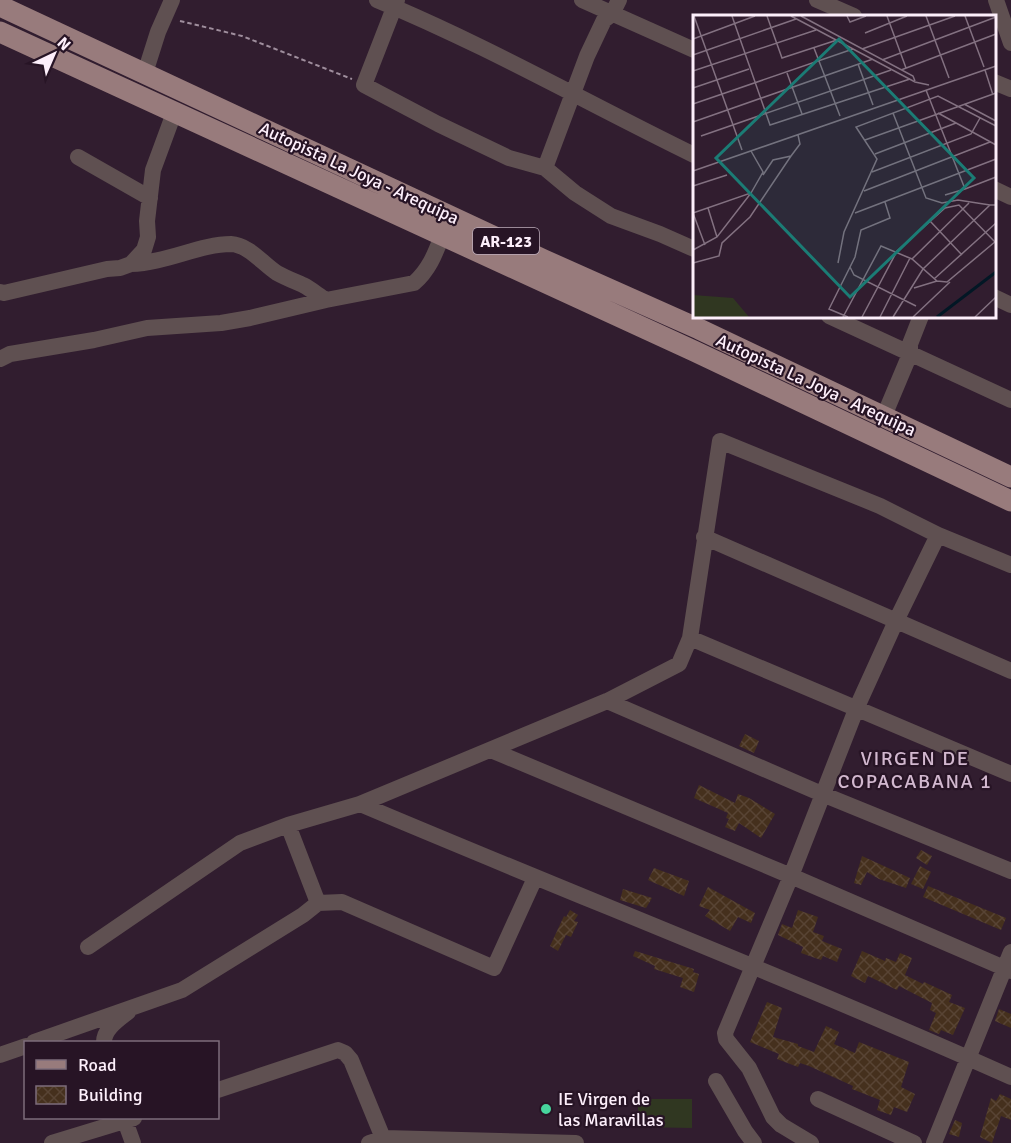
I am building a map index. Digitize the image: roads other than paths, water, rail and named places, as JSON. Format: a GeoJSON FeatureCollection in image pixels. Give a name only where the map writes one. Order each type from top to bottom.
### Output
{"type":"FeatureCollection","features":[{"type":"Feature","properties":{"kind":"main road","name":"Autopista La Joya - Arequipa"},"geometry":{"type":"LineString","coordinates":[[0,6],[533,255],[701,323],[884,416],[1011,477]]}},
{"type":"Feature","properties":{"kind":"main road","name":"Autopista La Joya - Arequipa"},"geometry":{"type":"LineString","coordinates":[[0,32],[693,351],[1011,501]]}},
{"type":"Feature","properties":{"kind":"street"},"geometry":{"type":"LineString","coordinates":[[377,0],[395,3],[617,118],[693,155]]}},
{"type":"Feature","properties":{"kind":"street"},"geometry":{"type":"LineString","coordinates":[[582,0],[615,7],[693,49]]}},
{"type":"Feature","properties":{"kind":"street"},"geometry":{"type":"LineString","coordinates":[[817,0],[843,11]]}},
{"type":"Feature","properties":{"kind":"street"},"geometry":{"type":"LineString","coordinates":[[996,0],[1011,43]]}},
{"type":"Feature","properties":{"kind":"street"},"geometry":{"type":"LineString","coordinates":[[395,3],[364,85],[509,158],[544,168],[595,207],[611,216],[693,249]]}},
{"type":"Feature","properties":{"kind":"street"},"geometry":{"type":"LineString","coordinates":[[544,168],[587,56],[604,20],[615,7]]}},
{"type":"Feature","properties":{"kind":"street"},"geometry":{"type":"LineString","coordinates":[[145,73],[158,32],[169,8]]}},
{"type":"Feature","properties":{"kind":"street"},"geometry":{"type":"LineString","coordinates":[[996,83],[1011,89]]}},
{"type":"Feature","properties":{"kind":"street"},"geometry":{"type":"LineString","coordinates":[[131,264],[142,254],[147,244],[153,170],[174,113]]}},
{"type":"Feature","properties":{"kind":"street"},"geometry":{"type":"LineString","coordinates":[[78,157],[150,198]]}},
{"type":"Feature","properties":{"kind":"street"},"geometry":{"type":"LineString","coordinates":[[996,190],[1011,197]]}},
{"type":"Feature","properties":{"kind":"street"},"geometry":{"type":"LineString","coordinates":[[0,359],[10,354],[94,340],[147,328],[221,323],[414,283],[432,262],[442,236]]}},
{"type":"Feature","properties":{"kind":"street"},"geometry":{"type":"LineString","coordinates":[[1,293],[131,264],[148,264],[206,248],[231,244],[240,246],[276,272],[304,285],[326,300]]}},
{"type":"Feature","properties":{"kind":"street"},"geometry":{"type":"LineString","coordinates":[[996,298],[1011,304]]}},
{"type":"Feature","properties":{"kind":"street"},"geometry":{"type":"LineString","coordinates":[[833,318],[1011,400]]}},
{"type":"Feature","properties":{"kind":"street"},"geometry":{"type":"LineString","coordinates":[[884,416],[910,354],[909,344],[920,318]]}},
{"type":"Feature","properties":{"kind":"street"},"geometry":{"type":"LineString","coordinates":[[88,947],[240,843],[288,825],[360,804],[607,701],[679,664],[690,638],[720,441],[880,506],[938,535],[1011,565]]}},
{"type":"Feature","properties":{"kind":"street"},"geometry":{"type":"LineString","coordinates":[[811,1143],[781,1125],[773,1117],[755,1078],[726,1039],[725,1033],[791,876],[857,707],[938,535]]}},
{"type":"Feature","properties":{"kind":"street"},"geometry":{"type":"LineString","coordinates":[[705,537],[1011,671]]}},
{"type":"Feature","properties":{"kind":"street"},"geometry":{"type":"LineString","coordinates":[[690,638],[1011,774]]}},
{"type":"Feature","properties":{"kind":"street"},"geometry":{"type":"LineString","coordinates":[[607,701],[822,794],[1011,871]]}},
{"type":"Feature","properties":{"kind":"street"},"geometry":{"type":"LineString","coordinates":[[491,750],[791,876],[1009,963],[934,1143]]}},
{"type":"Feature","properties":{"kind":"street"},"geometry":{"type":"LineString","coordinates":[[360,804],[753,966],[1011,1077]]}},
{"type":"Feature","properties":{"kind":"street"},"geometry":{"type":"LineString","coordinates":[[288,825],[318,903]]}},
{"type":"Feature","properties":{"kind":"street"},"geometry":{"type":"LineString","coordinates":[[37,1041],[182,990],[303,915],[318,903],[342,902],[494,968],[535,878]]}},
{"type":"Feature","properties":{"kind":"street"},"geometry":{"type":"LineString","coordinates":[[104,1041],[115,1023],[136,1005]]}},
{"type":"Feature","properties":{"kind":"street"},"geometry":{"type":"LineString","coordinates":[[0,1055],[24,1047]]}},
{"type":"Feature","properties":{"kind":"street"},"geometry":{"type":"LineString","coordinates":[[219,1090],[338,1050],[345,1053],[351,1060],[379,1141],[576,1143]]}},
{"type":"Feature","properties":{"kind":"street"},"geometry":{"type":"LineString","coordinates":[[716,1081],[754,1143]]}},
{"type":"Feature","properties":{"kind":"street"},"geometry":{"type":"LineString","coordinates":[[818,1099],[914,1143]]}},
{"type":"Feature","properties":{"kind":"street"},"geometry":{"type":"LineString","coordinates":[[52,1143],[125,1119]]}},
{"type":"Feature","properties":{"kind":"street"},"geometry":{"type":"LineString","coordinates":[[128,1119],[133,1143]]}},
{"type":"Feature","properties":{"kind":"place","name":"IE Virgen de las Maravillas"},"geometry":{"type":"Point","coordinates":[546,1109]}},
{"type":"Feature","properties":{"kind":"district","name":"VIRGEN DE COPACABANA 1"},"geometry":{"type":"Point","coordinates":[915,770]}}]}
